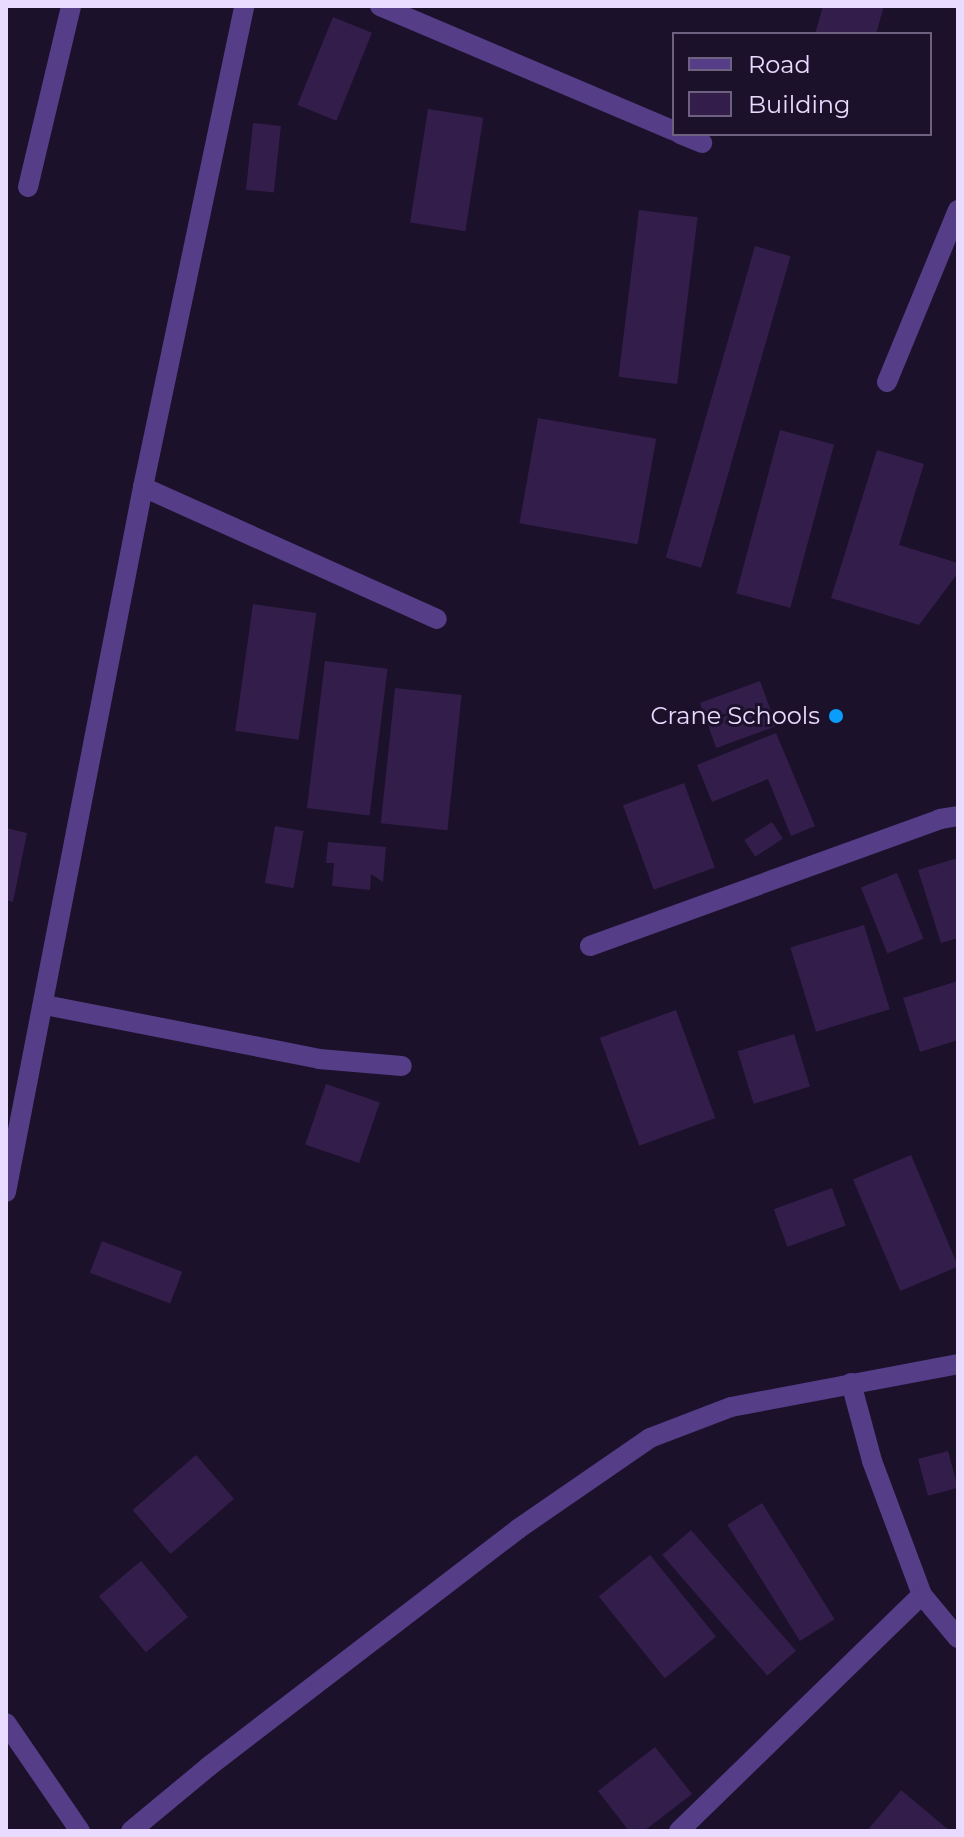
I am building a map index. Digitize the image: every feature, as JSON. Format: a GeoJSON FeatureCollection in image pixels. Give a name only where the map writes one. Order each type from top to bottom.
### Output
{"type":"FeatureCollection","features":[{"type":"Feature","properties":{"kind":"street"},"geometry":{"type":"LineString","coordinates":[[28,187],[71,6]]}},
{"type":"Feature","properties":{"kind":"street"},"geometry":{"type":"LineString","coordinates":[[6,1192],[45,1005],[143,487],[244,6]]}},
{"type":"Feature","properties":{"kind":"street"},"geometry":{"type":"LineString","coordinates":[[380,6],[672,130]]}},
{"type":"Feature","properties":{"kind":"street"},"geometry":{"type":"LineString","coordinates":[[685,136],[702,143]]}},
{"type":"Feature","properties":{"kind":"street"},"geometry":{"type":"LineString","coordinates":[[887,382],[958,210]]}},
{"type":"Feature","properties":{"kind":"street"},"geometry":{"type":"LineString","coordinates":[[143,487],[437,619]]}},
{"type":"Feature","properties":{"kind":"street"},"geometry":{"type":"LineString","coordinates":[[590,946],[940,819],[958,816]]}},
{"type":"Feature","properties":{"kind":"street"},"geometry":{"type":"LineString","coordinates":[[45,1005],[319,1059],[402,1066]]}},
{"type":"Feature","properties":{"kind":"street"},"geometry":{"type":"LineString","coordinates":[[131,1831],[208,1767],[506,1538],[650,1438],[731,1407],[958,1364]]}},
{"type":"Feature","properties":{"kind":"street"},"geometry":{"type":"LineString","coordinates":[[851,1383],[872,1461],[922,1595],[958,1638]]}},
{"type":"Feature","properties":{"kind":"street"},"geometry":{"type":"LineString","coordinates":[[679,1831],[922,1595]]}},
{"type":"Feature","properties":{"kind":"street"},"geometry":{"type":"LineString","coordinates":[[6,1723],[80,1831]]}},
{"type":"Feature","properties":{"kind":"building"},"geometry":{"type":"Polygon","coordinates":[[[823,6],[884,6],[877,32],[816,32],[823,6]]]}},
{"type":"Feature","properties":{"kind":"building"},"geometry":{"type":"Polygon","coordinates":[[[333,17],[372,33],[336,121],[297,105],[333,17]]]}},
{"type":"Feature","properties":{"kind":"building"},"geometry":{"type":"Polygon","coordinates":[[[428,109],[483,118],[465,231],[410,223],[428,109]]]}},
{"type":"Feature","properties":{"kind":"building"},"geometry":{"type":"Polygon","coordinates":[[[253,123],[281,126],[274,193],[246,190],[253,123]]]}},
{"type":"Feature","properties":{"kind":"building"},"geometry":{"type":"Polygon","coordinates":[[[639,210],[698,217],[677,384],[619,377],[639,210]]]}},
{"type":"Feature","properties":{"kind":"building"},"geometry":{"type":"Polygon","coordinates":[[[755,246],[791,256],[701,568],[666,557],[755,246]]]}},
{"type":"Feature","properties":{"kind":"building"},"geometry":{"type":"Polygon","coordinates":[[[538,418],[656,439],[638,544],[519,523],[538,418]]]}},
{"type":"Feature","properties":{"kind":"building"},"geometry":{"type":"Polygon","coordinates":[[[780,430],[834,444],[790,608],[736,593],[780,430]]]}},
{"type":"Feature","properties":{"kind":"building"},"geometry":{"type":"Polygon","coordinates":[[[877,450],[924,464],[899,545],[958,563],[958,573],[919,625],[831,598],[877,450]]]}},
{"type":"Feature","properties":{"kind":"building"},"geometry":{"type":"Polygon","coordinates":[[[253,604],[316,613],[299,740],[235,731],[253,604]]]}},
{"type":"Feature","properties":{"kind":"building"},"geometry":{"type":"Polygon","coordinates":[[[325,661],[388,669],[369,816],[307,808],[325,661]]]}},
{"type":"Feature","properties":{"kind":"building"},"geometry":{"type":"Polygon","coordinates":[[[760,681],[776,726],[716,748],[700,703],[760,681]]]}},
{"type":"Feature","properties":{"kind":"building"},"geometry":{"type":"Polygon","coordinates":[[[395,688],[462,695],[447,830],[381,823],[395,688]]]}},
{"type":"Feature","properties":{"kind":"building"},"geometry":{"type":"Polygon","coordinates":[[[776,733],[815,826],[791,836],[768,779],[712,802],[697,765],[776,733]]]}},
{"type":"Feature","properties":{"kind":"building"},"geometry":{"type":"Polygon","coordinates":[[[684,783],[715,868],[654,890],[623,805],[684,783]]]}},
{"type":"Feature","properties":{"kind":"building"},"geometry":{"type":"Polygon","coordinates":[[[772,822],[783,839],[755,857],[744,840],[772,822]]]}},
{"type":"Feature","properties":{"kind":"building"},"geometry":{"type":"Polygon","coordinates":[[[275,826],[304,831],[293,888],[265,883],[275,826]]]}},
{"type":"Feature","properties":{"kind":"building"},"geometry":{"type":"Polygon","coordinates":[[[6,828],[27,833],[13,902],[6,900],[6,828]]]}},
{"type":"Feature","properties":{"kind":"building"},"geometry":{"type":"Polygon","coordinates":[[[328,842],[386,847],[383,882],[371,874],[370,890],[332,886],[334,863],[326,863],[328,842]]]}},
{"type":"Feature","properties":{"kind":"building"},"geometry":{"type":"Polygon","coordinates":[[[958,858],[958,938],[941,943],[918,870],[958,858]]]}},
{"type":"Feature","properties":{"kind":"building"},"geometry":{"type":"Polygon","coordinates":[[[897,873],[924,939],[887,953],[861,888],[897,873]]]}},
{"type":"Feature","properties":{"kind":"building"},"geometry":{"type":"Polygon","coordinates":[[[864,925],[890,1009],[816,1032],[790,948],[864,925]]]}},
{"type":"Feature","properties":{"kind":"building"},"geometry":{"type":"Polygon","coordinates":[[[958,981],[958,1040],[920,1052],[903,998],[958,981]]]}},
{"type":"Feature","properties":{"kind":"building"},"geometry":{"type":"Polygon","coordinates":[[[676,1010],[715,1118],[639,1146],[600,1038],[676,1010]]]}},
{"type":"Feature","properties":{"kind":"building"},"geometry":{"type":"Polygon","coordinates":[[[794,1034],[810,1087],[754,1104],[738,1051],[794,1034]]]}},
{"type":"Feature","properties":{"kind":"building"},"geometry":{"type":"Polygon","coordinates":[[[326,1084],[380,1103],[359,1163],[305,1145],[326,1084]]]}},
{"type":"Feature","properties":{"kind":"building"},"geometry":{"type":"Polygon","coordinates":[[[911,1155],[958,1266],[900,1291],[853,1180],[911,1155]]]}},
{"type":"Feature","properties":{"kind":"building"},"geometry":{"type":"Polygon","coordinates":[[[832,1188],[846,1226],[787,1247],[774,1209],[832,1188]]]}},
{"type":"Feature","properties":{"kind":"building"},"geometry":{"type":"Polygon","coordinates":[[[102,1241],[182,1272],[170,1304],[90,1273],[102,1241]]]}},
{"type":"Feature","properties":{"kind":"building"},"geometry":{"type":"Polygon","coordinates":[[[948,1451],[958,1488],[928,1496],[918,1459],[948,1451]]]}},
{"type":"Feature","properties":{"kind":"building"},"geometry":{"type":"Polygon","coordinates":[[[196,1455],[234,1499],[171,1554],[133,1510],[196,1455]]]}},
{"type":"Feature","properties":{"kind":"building"},"geometry":{"type":"Polygon","coordinates":[[[762,1503],[835,1619],[800,1641],[727,1525],[762,1503]]]}},
{"type":"Feature","properties":{"kind":"building"},"geometry":{"type":"Polygon","coordinates":[[[691,1530],[796,1651],[767,1676],[662,1555],[691,1530]]]}},
{"type":"Feature","properties":{"kind":"building"},"geometry":{"type":"Polygon","coordinates":[[[650,1555],[716,1637],[665,1678],[599,1597],[650,1555]]]}},
{"type":"Feature","properties":{"kind":"building"},"geometry":{"type":"Polygon","coordinates":[[[141,1561],[188,1617],[146,1652],[99,1596],[141,1561]]]}},
{"type":"Feature","properties":{"kind":"building"},"geometry":{"type":"Polygon","coordinates":[[[655,1747],[692,1794],[644,1831],[629,1831],[598,1791],[655,1747]]]}},
{"type":"Feature","properties":{"kind":"building"},"geometry":{"type":"Polygon","coordinates":[[[901,1790],[950,1831],[867,1831],[901,1790]]]}},
{"type":"Feature","properties":{"kind":"place","name":"Crane Schools"},"geometry":{"type":"Point","coordinates":[836,716]}}]}
